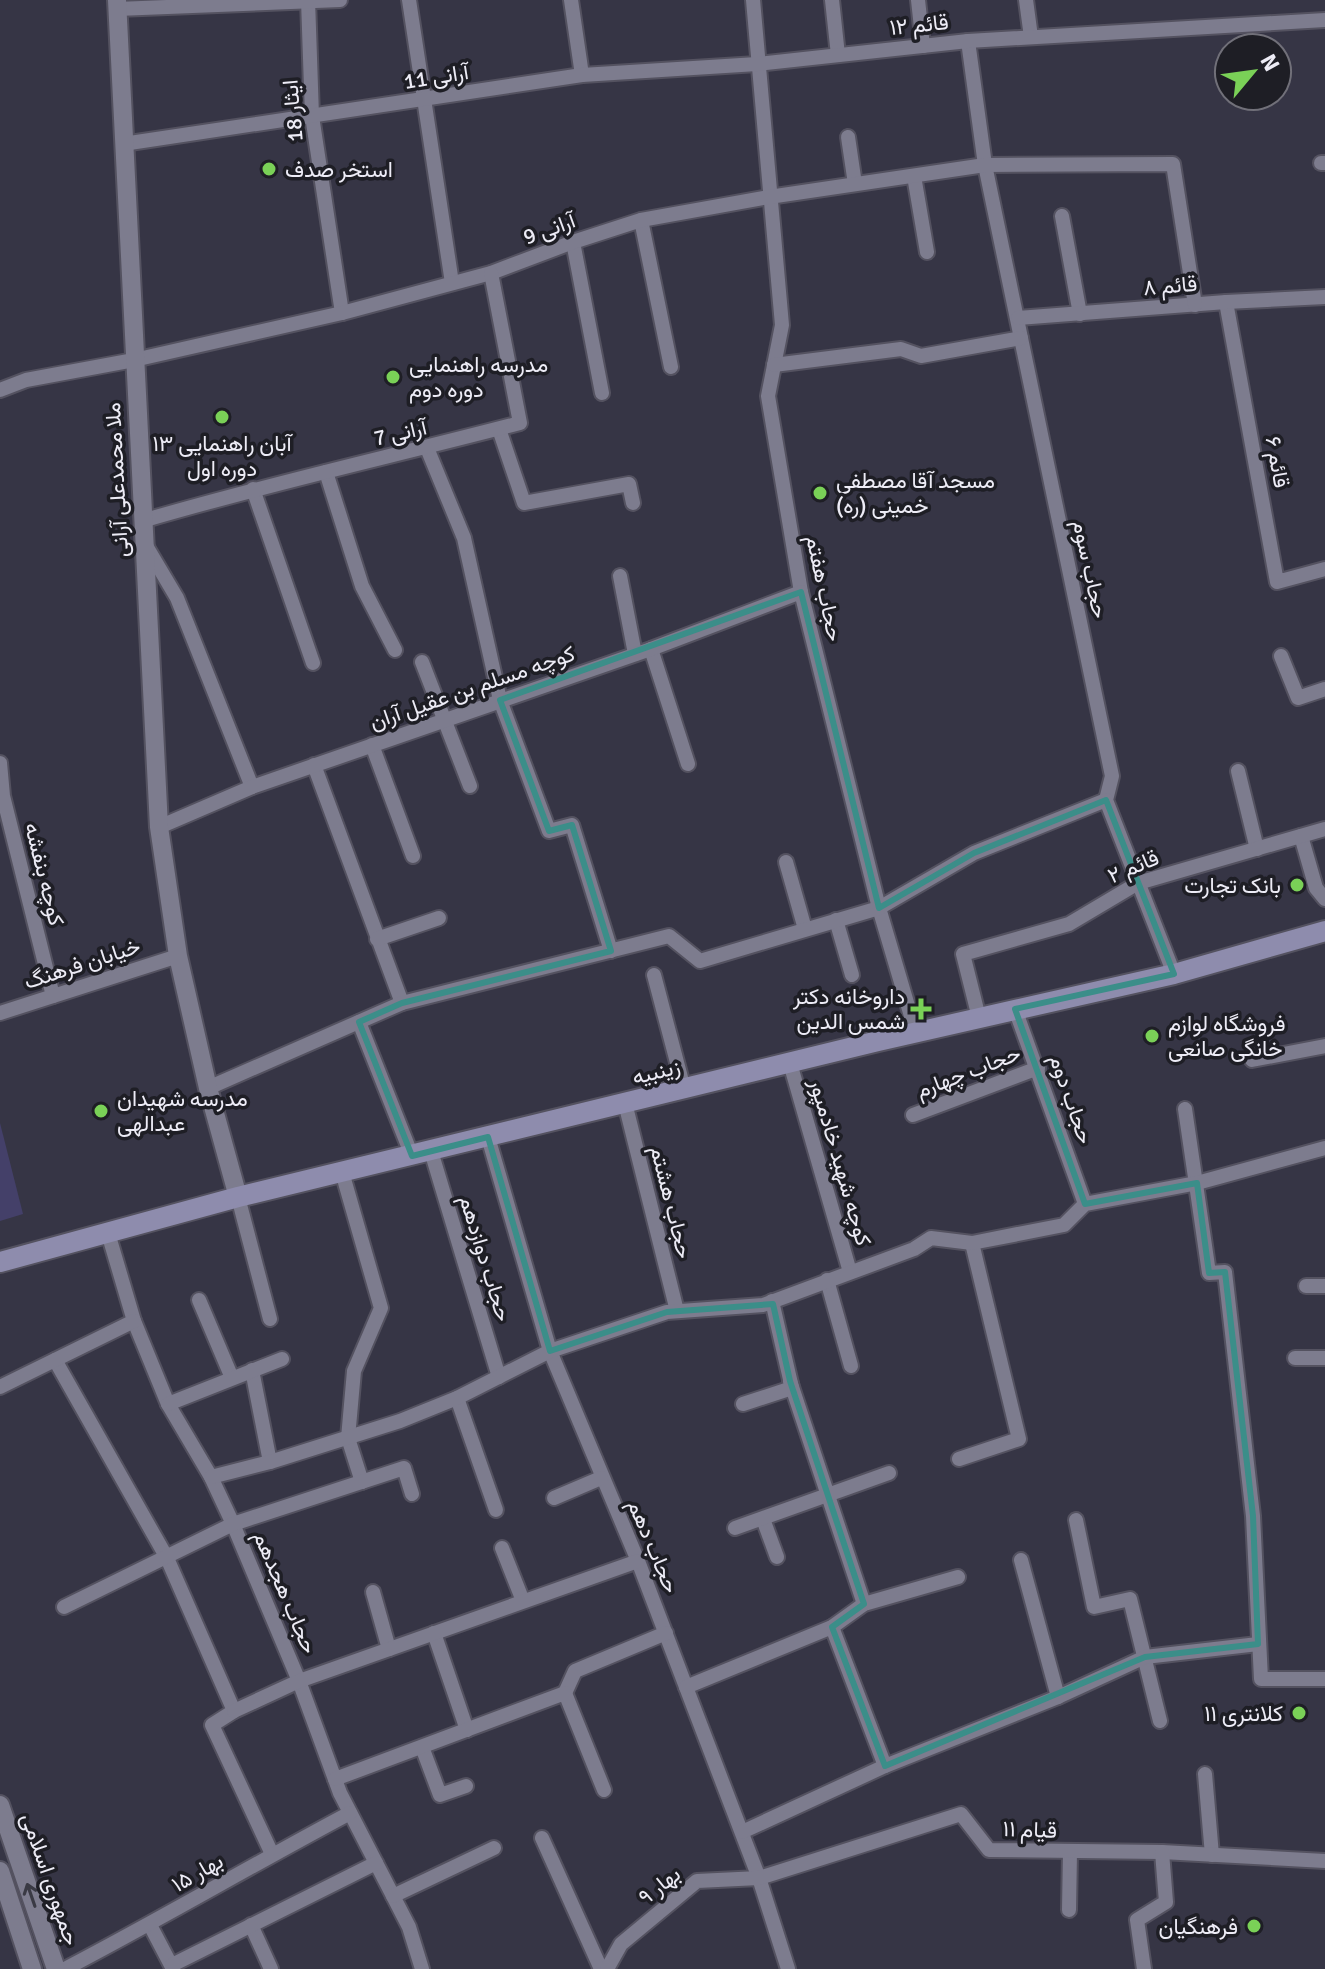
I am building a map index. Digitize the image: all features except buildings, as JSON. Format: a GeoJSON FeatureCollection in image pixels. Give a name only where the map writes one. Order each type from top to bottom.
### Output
{"type":"FeatureCollection","features":[{"type":"Feature","properties":{"kind":"main road","name":"زینبیه"},"geometry":{"type":"LineString","coordinates":[[0,1262],[238,1197],[1015,1009],[1174,974],[1325,931]]}},
{"type":"Feature","properties":{"kind":"street"},"geometry":{"type":"LineString","coordinates":[[117,5],[340,0]]}},
{"type":"Feature","properties":{"kind":"street"},"geometry":{"type":"LineString","coordinates":[[409,0],[452,283]]}},
{"type":"Feature","properties":{"kind":"street"},"geometry":{"type":"LineString","coordinates":[[571,0],[582,75]]}},
{"type":"Feature","properties":{"kind":"street","name":"حجاب هفتم"},"geometry":{"type":"LineString","coordinates":[[753,0],[782,325],[768,396],[801,592],[879,908],[916,1033]]}},
{"type":"Feature","properties":{"kind":"street"},"geometry":{"type":"LineString","coordinates":[[832,0],[838,55]]}},
{"type":"Feature","properties":{"kind":"street"},"geometry":{"type":"LineString","coordinates":[[918,0],[923,46]]}},
{"type":"Feature","properties":{"kind":"street"},"geometry":{"type":"LineString","coordinates":[[1026,0],[1031,37]]}},
{"type":"Feature","properties":{"kind":"street","name":"ایثار 18"},"geometry":{"type":"LineString","coordinates":[[308,1],[312,116],[342,313]]}},
{"type":"Feature","properties":{"kind":"street","name":"ملا محمدعلی آرانی"},"geometry":{"type":"LineString","coordinates":[[117,5],[159,827],[178,956],[208,1088],[238,1197]]}},
{"type":"Feature","properties":{"kind":"street","name":"قائم ۱۲"},"geometry":{"type":"LineString","coordinates":[[757,64],[968,41],[1325,20]]}},
{"type":"Feature","properties":{"kind":"street","name":"حجاب سوم"},"geometry":{"type":"LineString","coordinates":[[968,41],[985,165],[1112,776],[1106,800],[1174,974]]}},
{"type":"Feature","properties":{"kind":"street","name":"آرانی 11"},"geometry":{"type":"LineString","coordinates":[[123,144],[582,75],[757,64]]}},
{"type":"Feature","properties":{"kind":"street"},"geometry":{"type":"LineString","coordinates":[[848,137],[855,184]]}},
{"type":"Feature","properties":{"kind":"street","name":"آرانی 9"},"geometry":{"type":"LineString","coordinates":[[0,390],[26,380],[134,360],[342,313],[491,273],[641,220],[769,197],[985,165],[1173,164],[1195,305]]}},
{"type":"Feature","properties":{"kind":"street"},"geometry":{"type":"LineString","coordinates":[[914,176],[927,252]]}},
{"type":"Feature","properties":{"kind":"street"},"geometry":{"type":"LineString","coordinates":[[1062,216],[1080,314]]}},
{"type":"Feature","properties":{"kind":"street"},"geometry":{"type":"LineString","coordinates":[[641,220],[671,367]]}},
{"type":"Feature","properties":{"kind":"street"},"geometry":{"type":"LineString","coordinates":[[573,242],[602,393]]}},
{"type":"Feature","properties":{"kind":"street"},"geometry":{"type":"LineString","coordinates":[[491,273],[520,423],[499,429],[524,503],[629,484],[633,503]]}},
{"type":"Feature","properties":{"kind":"street","name":"قائم ۸"},"geometry":{"type":"LineString","coordinates":[[1018,318],[1325,297]]}},
{"type":"Feature","properties":{"kind":"street","name":"قائم ۶"},"geometry":{"type":"LineString","coordinates":[[1226,302],[1277,582],[1325,569]]}},
{"type":"Feature","properties":{"kind":"street"},"geometry":{"type":"LineString","coordinates":[[774,365],[901,349],[921,356],[1021,338]]}},
{"type":"Feature","properties":{"kind":"street","name":"آرانی 7"},"geometry":{"type":"LineString","coordinates":[[142,521],[253,489],[499,429]]}},
{"type":"Feature","properties":{"kind":"street"},"geometry":{"type":"LineString","coordinates":[[427,448],[464,538],[500,700],[549,831],[572,825],[611,951]]}},
{"type":"Feature","properties":{"kind":"street"},"geometry":{"type":"LineString","coordinates":[[326,472],[362,586],[395,650]]}},
{"type":"Feature","properties":{"kind":"street"},"geometry":{"type":"LineString","coordinates":[[253,489],[313,663]]}},
{"type":"Feature","properties":{"kind":"street"},"geometry":{"type":"LineString","coordinates":[[143,540],[177,598],[252,787]]}},
{"type":"Feature","properties":{"kind":"street"},"geometry":{"type":"LineString","coordinates":[[620,576],[635,654]]}},
{"type":"Feature","properties":{"kind":"street","name":"کوچه مسلم بن عقیل آران"},"geometry":{"type":"LineString","coordinates":[[159,827],[252,787],[651,649],[801,592]]}},
{"type":"Feature","properties":{"kind":"street"},"geometry":{"type":"LineString","coordinates":[[651,649],[688,764]]}},
{"type":"Feature","properties":{"kind":"street"},"geometry":{"type":"LineString","coordinates":[[1281,656],[1298,698],[1325,689]]}},
{"type":"Feature","properties":{"kind":"street"},"geometry":{"type":"LineString","coordinates":[[422,662],[470,786]]}},
{"type":"Feature","properties":{"kind":"street"},"geometry":{"type":"LineString","coordinates":[[372,745],[413,856]]}},
{"type":"Feature","properties":{"kind":"street","name":"کوچه بنفشه"},"geometry":{"type":"LineString","coordinates":[[0,763],[3,796],[53,996]]}},
{"type":"Feature","properties":{"kind":"street"},"geometry":{"type":"LineString","coordinates":[[314,765],[402,1003]]}},
{"type":"Feature","properties":{"kind":"street"},"geometry":{"type":"LineString","coordinates":[[1238,771],[1257,849]]}},
{"type":"Feature","properties":{"kind":"street"},"geometry":{"type":"LineString","coordinates":[[208,1088],[402,1003],[669,936],[700,961],[879,908],[974,853],[1106,800]]}},
{"type":"Feature","properties":{"kind":"street","name":"قائم ۲"},"geometry":{"type":"LineString","coordinates":[[979,1018],[963,954],[1069,924],[1138,883],[1325,829]]}},
{"type":"Feature","properties":{"kind":"street"},"geometry":{"type":"LineString","coordinates":[[1301,836],[1316,888],[1325,899]]}},
{"type":"Feature","properties":{"kind":"street"},"geometry":{"type":"LineString","coordinates":[[786,862],[805,929]]}},
{"type":"Feature","properties":{"kind":"street"},"geometry":{"type":"LineString","coordinates":[[377,939],[439,918]]}},
{"type":"Feature","properties":{"kind":"street"},"geometry":{"type":"LineString","coordinates":[[836,920],[852,975]]}},
{"type":"Feature","properties":{"kind":"street","name":"خیابان فرهنگ"},"geometry":{"type":"LineString","coordinates":[[0,1013],[178,956]]}},
{"type":"Feature","properties":{"kind":"street"},"geometry":{"type":"LineString","coordinates":[[654,975],[684,1089]]}},
{"type":"Feature","properties":{"kind":"street","name":"حجاب دوم"},"geometry":{"type":"LineString","coordinates":[[1015,1009],[1085,1204]]}},
{"type":"Feature","properties":{"kind":"street","name":"حجاب دوازدهم"},"geometry":{"type":"LineString","coordinates":[[359,1022],[422,1154],[499,1377]]}},
{"type":"Feature","properties":{"kind":"street"},"geometry":{"type":"LineString","coordinates":[[1252,1060],[1325,1046]]}},
{"type":"Feature","properties":{"kind":"street","name":"کوچه شهید خادمپور"},"geometry":{"type":"LineString","coordinates":[[790,1063],[850,1272]]}},
{"type":"Feature","properties":{"kind":"street","name":"حجاب چهارم"},"geometry":{"type":"LineString","coordinates":[[913,1115],[1038,1068]]}},
{"type":"Feature","properties":{"kind":"street","name":"حجاب هشتم"},"geometry":{"type":"LineString","coordinates":[[625,1103],[677,1311]]}},
{"type":"Feature","properties":{"kind":"street"},"geometry":{"type":"LineString","coordinates":[[1185,1109],[1209,1273],[1225,1272],[1253,1516],[1261,1679],[1325,1679]]}},
{"type":"Feature","properties":{"kind":"street","name":"حجاب دهم"},"geometry":{"type":"LineString","coordinates":[[488,1137],[550,1351],[666,1633],[759,1878],[788,1969]]}},
{"type":"Feature","properties":{"kind":"street"},"geometry":{"type":"LineString","coordinates":[[211,1477],[348,1438],[457,1398],[550,1351],[667,1312],[763,1305],[914,1249],[931,1238],[972,1243],[1064,1225],[1085,1204],[1197,1183],[1325,1148]]}},
{"type":"Feature","properties":{"kind":"street"},"geometry":{"type":"LineString","coordinates":[[342,1172],[381,1308],[354,1371],[348,1438],[362,1482]]}},
{"type":"Feature","properties":{"kind":"street"},"geometry":{"type":"LineString","coordinates":[[238,1197],[270,1319]]}},
{"type":"Feature","properties":{"kind":"street","name":"حجاب هجدهم"},"geometry":{"type":"LineString","coordinates":[[108,1233],[134,1321],[168,1404],[211,1477],[233,1524],[299,1681],[335,1779],[409,1927],[422,1969]]}},
{"type":"Feature","properties":{"kind":"street"},"geometry":{"type":"LineString","coordinates":[[959,1459],[1019,1439],[972,1243]]}},
{"type":"Feature","properties":{"kind":"street"},"geometry":{"type":"LineString","coordinates":[[827,1280],[851,1366]]}},
{"type":"Feature","properties":{"kind":"street"},"geometry":{"type":"LineString","coordinates":[[1306,1286],[1325,1286]]}},
{"type":"Feature","properties":{"kind":"street"},"geometry":{"type":"LineString","coordinates":[[199,1300],[232,1378]]}},
{"type":"Feature","properties":{"kind":"street"},"geometry":{"type":"LineString","coordinates":[[743,1404],[792,1388],[772,1301]]}},
{"type":"Feature","properties":{"kind":"street"},"geometry":{"type":"LineString","coordinates":[[0,1387],[134,1321]]}},
{"type":"Feature","properties":{"kind":"street"},"geometry":{"type":"LineString","coordinates":[[1295,1358],[1325,1358]]}},
{"type":"Feature","properties":{"kind":"street"},"geometry":{"type":"LineString","coordinates":[[168,1404],[282,1359]]}},
{"type":"Feature","properties":{"kind":"street"},"geometry":{"type":"LineString","coordinates":[[55,1360],[167,1558],[234,1711]]}},
{"type":"Feature","properties":{"kind":"street"},"geometry":{"type":"LineString","coordinates":[[252,1370],[270,1462]]}},
{"type":"Feature","properties":{"kind":"street"},"geometry":{"type":"LineString","coordinates":[[790,1381],[864,1604]]}},
{"type":"Feature","properties":{"kind":"street"},"geometry":{"type":"LineString","coordinates":[[457,1398],[496,1510]]}},
{"type":"Feature","properties":{"kind":"street"},"geometry":{"type":"LineString","coordinates":[[64,1607],[233,1524],[404,1468],[412,1494]]}},
{"type":"Feature","properties":{"kind":"street"},"geometry":{"type":"LineString","coordinates":[[735,1528],[889,1473]]}},
{"type":"Feature","properties":{"kind":"street"},"geometry":{"type":"LineString","coordinates":[[554,1498],[601,1478]]}},
{"type":"Feature","properties":{"kind":"street"},"geometry":{"type":"LineString","coordinates":[[763,1519],[777,1557]]}},
{"type":"Feature","properties":{"kind":"street"},"geometry":{"type":"LineString","coordinates":[[1076,1520],[1094,1607],[1130,1599],[1160,1721]]}},
{"type":"Feature","properties":{"kind":"street"},"geometry":{"type":"LineString","coordinates":[[502,1548],[523,1601]]}},
{"type":"Feature","properties":{"kind":"street"},"geometry":{"type":"LineString","coordinates":[[1021,1560],[1058,1697]]}},
{"type":"Feature","properties":{"kind":"street"},"geometry":{"type":"LineString","coordinates":[[272,1854],[212,1725],[234,1711],[299,1681],[638,1561]]}},
{"type":"Feature","properties":{"kind":"street"},"geometry":{"type":"LineString","coordinates":[[686,1687],[832,1627],[864,1604],[958,1577]]}},
{"type":"Feature","properties":{"kind":"street"},"geometry":{"type":"LineString","coordinates":[[373,1592],[389,1649]]}},
{"type":"Feature","properties":{"kind":"street"},"geometry":{"type":"LineString","coordinates":[[832,1627],[885,1766]]}},
{"type":"Feature","properties":{"kind":"street"},"geometry":{"type":"LineString","coordinates":[[434,1633],[467,1730]]}},
{"type":"Feature","properties":{"kind":"street"},"geometry":{"type":"LineString","coordinates":[[335,1779],[565,1693],[575,1671],[666,1633]]}},
{"type":"Feature","properties":{"kind":"street"},"geometry":{"type":"LineString","coordinates":[[742,1832],[885,1766],[1058,1697],[1145,1657],[1258,1644]]}},
{"type":"Feature","properties":{"kind":"street"},"geometry":{"type":"LineString","coordinates":[[565,1693],[604,1790]]}},
{"type":"Feature","properties":{"kind":"street"},"geometry":{"type":"LineString","coordinates":[[422,1747],[440,1795],[466,1786]]}},
{"type":"Feature","properties":{"kind":"street"},"geometry":{"type":"LineString","coordinates":[[1205,1774],[1212,1855]]}},
{"type":"Feature","properties":{"kind":"street","name":"جمهوری اسلامی"},"geometry":{"type":"LineString","coordinates":[[0,1805],[56,1969]]}},
{"type":"Feature","properties":{"kind":"street","name":"بهار ۱۵"},"geometry":{"type":"LineString","coordinates":[[65,1969],[350,1813]]}},
{"type":"Feature","properties":{"kind":"street","name":"قیام ۱۱"},"geometry":{"type":"LineString","coordinates":[[759,1878],[961,1814],[989,1850],[1162,1852],[1325,1861]]}},
{"type":"Feature","properties":{"kind":"street"},"geometry":{"type":"LineString","coordinates":[[542,1838],[601,1969]]}},
{"type":"Feature","properties":{"kind":"street"},"geometry":{"type":"LineString","coordinates":[[393,1896],[494,1848]]}},
{"type":"Feature","properties":{"kind":"street"},"geometry":{"type":"LineString","coordinates":[[1069,1910],[1070,1852]]}},
{"type":"Feature","properties":{"kind":"street"},"geometry":{"type":"LineString","coordinates":[[1144,1969],[1137,1920],[1166,1902],[1162,1852]]}},
{"type":"Feature","properties":{"kind":"street"},"geometry":{"type":"LineString","coordinates":[[150,1925],[172,1967],[376,1863]]}},
{"type":"Feature","properties":{"kind":"street","name":"جمهوری اسلامی"},"geometry":{"type":"LineString","coordinates":[[0,1871],[32,1969]]}},
{"type":"Feature","properties":{"kind":"street","name":"بهار ۹"},"geometry":{"type":"LineString","coordinates":[[607,1969],[621,1944],[697,1881],[759,1878]]}},
{"type":"Feature","properties":{"kind":"street"},"geometry":{"type":"LineString","coordinates":[[251,1925],[271,1969]]}},
{"type":"Feature","properties":{"kind":"highlighted area"},"geometry":{"type":"Polygon","coordinates":[[[801,592],[879,908],[974,853],[1106,800],[1174,974],[1015,1009],[1085,1204],[1197,1183],[1209,1273],[1225,1272],[1253,1516],[1258,1644],[1145,1657],[885,1766],[832,1627],[864,1604],[790,1381],[773,1304],[667,1312],[550,1351],[488,1137],[412,1156],[359,1022],[402,1003],[611,951],[572,825],[549,831],[500,700],[801,592]]]}},
{"type":"Feature","properties":{"kind":"shaded area"},"geometry":{"type":"Polygon","coordinates":[[[0,1123],[23,1214],[0,1221],[0,1123]]]}},
{"type":"Feature","properties":{"kind":"place","name":"استخر صدف"},"geometry":{"type":"Point","coordinates":[269,169]}},
{"type":"Feature","properties":{"kind":"place","name":"مدرسه راهنمایی دوره دوم"},"geometry":{"type":"Point","coordinates":[393,377]}},
{"type":"Feature","properties":{"kind":"place","name":"۱۳ آبان راهنمایی دوره اول"},"geometry":{"type":"Point","coordinates":[222,417]}},
{"type":"Feature","properties":{"kind":"place","name":"مسجد آقا مصطفی خمینی (ره)"},"geometry":{"type":"Point","coordinates":[820,493]}},
{"type":"Feature","properties":{"kind":"place","name":"بانک تجارت"},"geometry":{"type":"Point","coordinates":[1297,885]}},
{"type":"Feature","properties":{"kind":"place","name":"داروخانه دکتر شمس الدین"},"geometry":{"type":"Point","coordinates":[921,1009]}},
{"type":"Feature","properties":{"kind":"place","name":"فروشگاه لوازم خانگی صانعی"},"geometry":{"type":"Point","coordinates":[1152,1036]}},
{"type":"Feature","properties":{"kind":"place","name":"مدرسه شهیدان عبدالهی"},"geometry":{"type":"Point","coordinates":[101,1111]}},
{"type":"Feature","properties":{"kind":"place","name":"کلانتری ۱۱"},"geometry":{"type":"Point","coordinates":[1299,1713]}},
{"type":"Feature","properties":{"kind":"place","name":"فرهنگیان"},"geometry":{"type":"Point","coordinates":[1254,1926]}}]}
